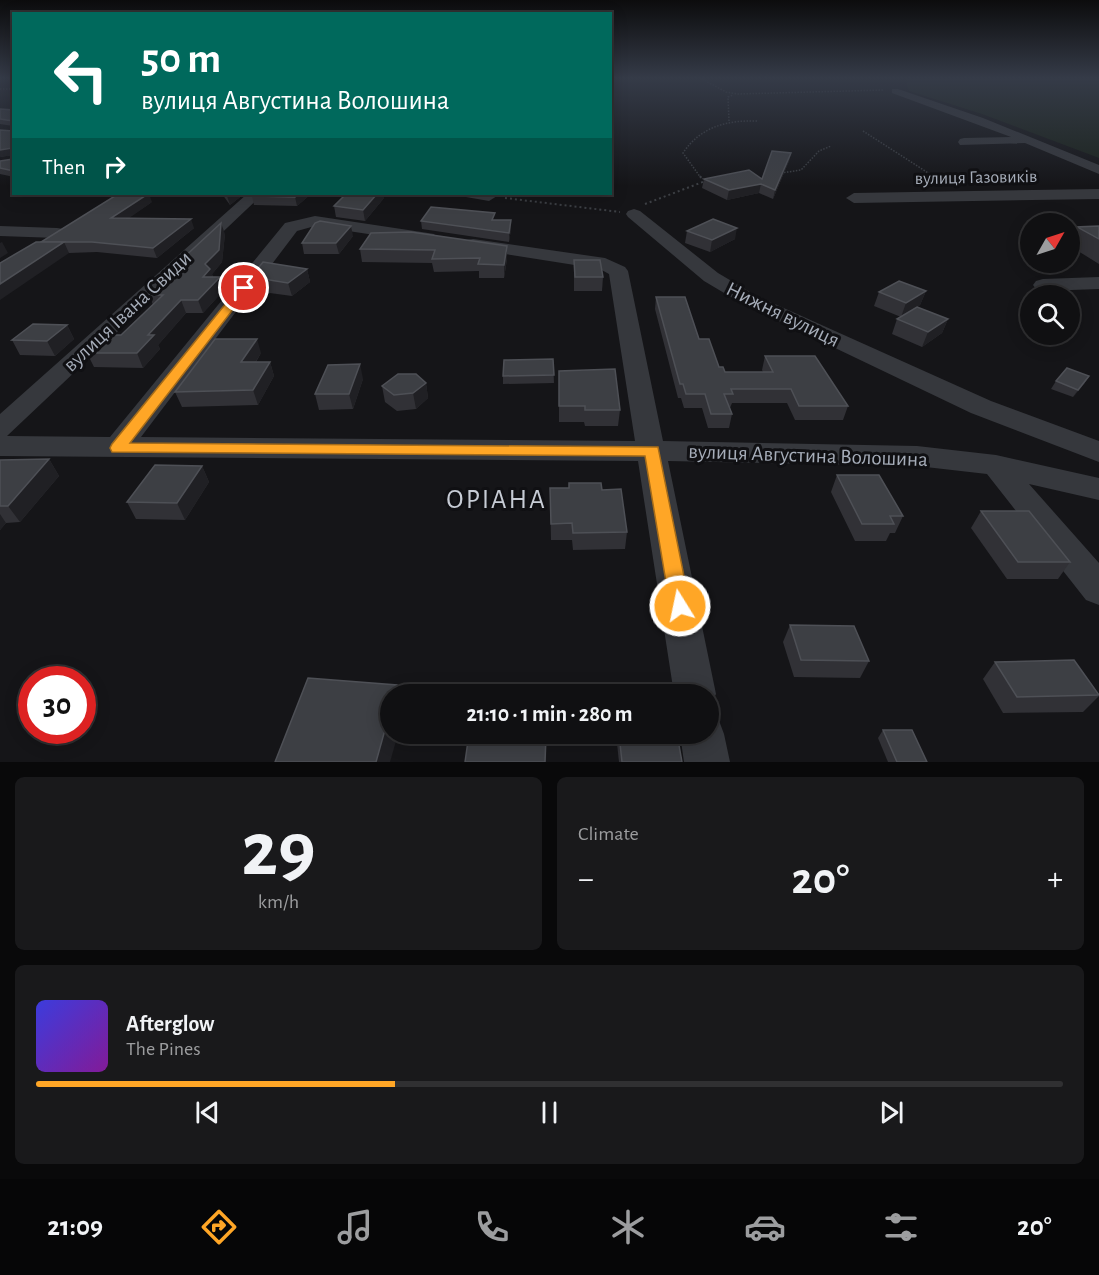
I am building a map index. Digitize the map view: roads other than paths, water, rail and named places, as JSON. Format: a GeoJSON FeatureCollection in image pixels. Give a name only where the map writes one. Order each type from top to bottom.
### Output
{"type":"FeatureCollection","features":[{"type":"Feature","properties":{"kind":"street"},"geometry":{"type":"LineString","coordinates":[[963,115],[1099,170]]}},
{"type":"Feature","properties":{"kind":"street"},"geometry":{"type":"LineString","coordinates":[[964,142],[1029,141]]}},
{"type":"Feature","properties":{"kind":"street","name":"вулиця Газовиків"},"geometry":{"type":"LineString","coordinates":[[854,198],[1099,194]]}},
{"type":"Feature","properties":{"kind":"street","name":"вулиця Івана Свиди"},"geometry":{"type":"LineString","coordinates":[[0,429],[254,195]]}},
{"type":"Feature","properties":{"kind":"street"},"geometry":{"type":"LineString","coordinates":[[480,195],[489,196]]}},
{"type":"Feature","properties":{"kind":"street","name":"Нижня вулиця"},"geometry":{"type":"LineString","coordinates":[[634,214],[711,277],[748,299],[981,407],[1099,452]]}},
{"type":"Feature","properties":{"kind":"street"},"geometry":{"type":"LineString","coordinates":[[29,250],[76,221]]}},
{"type":"Feature","properties":{"kind":"street"},"geometry":{"type":"LineString","coordinates":[[117,448],[291,228],[315,222],[589,261],[614,267],[618,272],[694,684]]}},
{"type":"Feature","properties":{"kind":"street"},"geometry":{"type":"LineString","coordinates":[[0,231],[57,232]]}},
{"type":"Feature","properties":{"kind":"street"},"geometry":{"type":"LineString","coordinates":[[1043,285],[1099,283]]}},
{"type":"Feature","properties":{"kind":"street","name":"вулиця Августина Волошина"},"geometry":{"type":"LineString","coordinates":[[0,446],[652,451],[917,456],[996,465],[1099,489]]}},
{"type":"Feature","properties":{"kind":"street"},"geometry":{"type":"LineString","coordinates":[[996,465],[1099,589]]}},
{"type":"Feature","properties":{"kind":"street"},"geometry":{"type":"LineString","coordinates":[[704,744],[708,762]]}},
{"type":"Feature","properties":{"kind":"district","name":"ОРІАНА"},"geometry":{"type":"Point","coordinates":[496,499]}}]}
